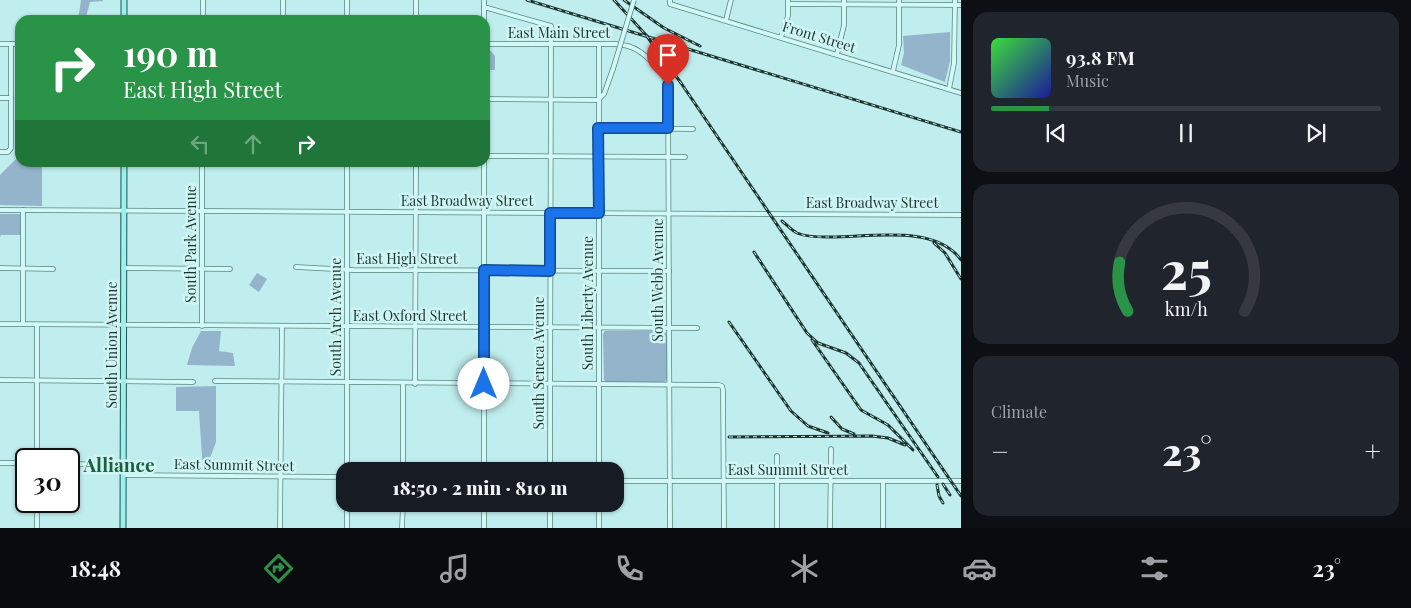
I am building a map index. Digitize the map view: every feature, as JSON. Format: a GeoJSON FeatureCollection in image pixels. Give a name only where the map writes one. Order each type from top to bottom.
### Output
{"type":"FeatureCollection","features":[{"type":"Feature","properties":{"kind":"main road"},"geometry":{"type":"LineString","coordinates":[[124,0],[124,15]]}},
{"type":"Feature","properties":{"kind":"main road","name":"South Union Avenue"},"geometry":{"type":"LineString","coordinates":[[123,528],[124,167]]}},
{"type":"Feature","properties":{"kind":"street"},"geometry":{"type":"LineString","coordinates":[[203,0],[203,15]]}},
{"type":"Feature","properties":{"kind":"street"},"geometry":{"type":"LineString","coordinates":[[283,0],[283,15]]}},
{"type":"Feature","properties":{"kind":"street"},"geometry":{"type":"LineString","coordinates":[[347,0],[347,15]]}},
{"type":"Feature","properties":{"kind":"street"},"geometry":{"type":"LineString","coordinates":[[416,0],[416,15]]}},
{"type":"Feature","properties":{"kind":"street"},"geometry":{"type":"LineString","coordinates":[[484,0],[484,15]]}},
{"type":"Feature","properties":{"kind":"street"},"geometry":{"type":"LineString","coordinates":[[490,100],[598,100],[604,94],[614,69],[634,0]]}},
{"type":"Feature","properties":{"kind":"street"},"geometry":{"type":"LineString","coordinates":[[726,20],[731,0]]}},
{"type":"Feature","properties":{"kind":"street"},"geometry":{"type":"LineString","coordinates":[[837,54],[843,31],[844,0]]}},
{"type":"Feature","properties":{"kind":"street"},"geometry":{"type":"LineString","coordinates":[[893,71],[899,45],[899,0]]}},
{"type":"Feature","properties":{"kind":"street"},"geometry":{"type":"LineString","coordinates":[[949,89],[954,63],[955,0]]}},
{"type":"Feature","properties":{"kind":"street","name":"Front Street"},"geometry":{"type":"LineString","coordinates":[[670,2],[961,93]]}},
{"type":"Feature","properties":{"kind":"street"},"geometry":{"type":"LineString","coordinates":[[781,37],[788,16],[789,2],[844,6],[961,5]]}},
{"type":"Feature","properties":{"kind":"street","name":"South Seneca Avenue"},"geometry":{"type":"LineString","coordinates":[[484,7],[551,26],[550,462]]}},
{"type":"Feature","properties":{"kind":"street"},"geometry":{"type":"LineString","coordinates":[[0,44],[15,44]]}},
{"type":"Feature","properties":{"kind":"street"},"geometry":{"type":"LineString","coordinates":[[0,152],[9,151],[11,44]]}},
{"type":"Feature","properties":{"kind":"street","name":"East Main Street"},"geometry":{"type":"LineString","coordinates":[[490,44],[623,45],[633,48]]}},
{"type":"Feature","properties":{"kind":"street","name":"South Liberty Avenue"},"geometry":{"type":"LineString","coordinates":[[599,45],[599,462]]}},
{"type":"Feature","properties":{"kind":"street","name":"South Webb Avenue"},"geometry":{"type":"LineString","coordinates":[[633,48],[654,64],[666,80],[668,88],[670,528]]}},
{"type":"Feature","properties":{"kind":"street"},"geometry":{"type":"LineString","coordinates":[[0,98],[11,98]]}},
{"type":"Feature","properties":{"kind":"street"},"geometry":{"type":"LineString","coordinates":[[598,128],[693,129]]}},
{"type":"Feature","properties":{"kind":"street"},"geometry":{"type":"LineString","coordinates":[[490,156],[685,158]]}},
{"type":"Feature","properties":{"kind":"street","name":"South Park Avenue"},"geometry":{"type":"LineString","coordinates":[[202,167],[202,326]]}},
{"type":"Feature","properties":{"kind":"street","name":"South Arch Avenue"},"geometry":{"type":"LineString","coordinates":[[347,167],[347,462]]}},
{"type":"Feature","properties":{"kind":"street"},"geometry":{"type":"LineString","coordinates":[[415,384],[416,167]]}},
{"type":"Feature","properties":{"kind":"street"},"geometry":{"type":"LineString","coordinates":[[484,167],[484,462]]}},
{"type":"Feature","properties":{"kind":"street","name":"East Broadway Street"},"geometry":{"type":"LineString","coordinates":[[0,210],[961,214]]}},
{"type":"Feature","properties":{"kind":"street"},"geometry":{"type":"LineString","coordinates":[[23,210],[23,324]]}},
{"type":"Feature","properties":{"kind":"street","name":"East High Street"},"geometry":{"type":"LineString","coordinates":[[296,267],[347,270],[669,271]]}},
{"type":"Feature","properties":{"kind":"street"},"geometry":{"type":"LineString","coordinates":[[0,268],[53,269]]}},
{"type":"Feature","properties":{"kind":"street"},"geometry":{"type":"LineString","coordinates":[[124,268],[230,269]]}},
{"type":"Feature","properties":{"kind":"street","name":"East Oxford Street"},"geometry":{"type":"LineString","coordinates":[[0,324],[697,328]]}},
{"type":"Feature","properties":{"kind":"street"},"geometry":{"type":"LineString","coordinates":[[37,324],[37,448]]}},
{"type":"Feature","properties":{"kind":"street"},"geometry":{"type":"LineString","coordinates":[[280,528],[282,326]]}},
{"type":"Feature","properties":{"kind":"street"},"geometry":{"type":"LineString","coordinates":[[0,380],[194,382]]}},
{"type":"Feature","properties":{"kind":"street"},"geometry":{"type":"LineString","coordinates":[[215,382],[722,386],[724,528]]}},
{"type":"Feature","properties":{"kind":"street"},"geometry":{"type":"LineString","coordinates":[[403,384],[403,462]]}},
{"type":"Feature","properties":{"kind":"street"},"geometry":{"type":"LineString","coordinates":[[830,528],[831,449]]}},
{"type":"Feature","properties":{"kind":"street"},"geometry":{"type":"LineString","coordinates":[[777,456],[777,528]]}},
{"type":"Feature","properties":{"kind":"street"},"geometry":{"type":"LineString","coordinates":[[0,463],[15,463]]}},
{"type":"Feature","properties":{"kind":"street"},"geometry":{"type":"LineString","coordinates":[[80,464],[123,464]]}},
{"type":"Feature","properties":{"kind":"street","name":"East Summit Street"},"geometry":{"type":"LineString","coordinates":[[123,475],[336,477]]}},
{"type":"Feature","properties":{"kind":"street","name":"East Summit Street"},"geometry":{"type":"LineString","coordinates":[[624,481],[961,482]]}},
{"type":"Feature","properties":{"kind":"street"},"geometry":{"type":"LineString","coordinates":[[883,482],[883,528]]}},
{"type":"Feature","properties":{"kind":"street"},"geometry":{"type":"LineString","coordinates":[[347,512],[347,528]]}},
{"type":"Feature","properties":{"kind":"street"},"geometry":{"type":"LineString","coordinates":[[402,512],[402,528]]}},
{"type":"Feature","properties":{"kind":"street"},"geometry":{"type":"LineString","coordinates":[[484,512],[484,528]]}},
{"type":"Feature","properties":{"kind":"street"},"geometry":{"type":"LineString","coordinates":[[550,512],[550,528]]}},
{"type":"Feature","properties":{"kind":"street"},"geometry":{"type":"LineString","coordinates":[[599,512],[599,528]]}},
{"type":"Feature","properties":{"kind":"street"},"geometry":{"type":"LineString","coordinates":[[37,513],[37,528]]}},
{"type":"Feature","properties":{"kind":"shaded area"},"geometry":{"type":"Polygon","coordinates":[[[81,0],[103,0],[90,2],[87,15],[79,15],[81,0]]]}},
{"type":"Feature","properties":{"kind":"shaded area"},"geometry":{"type":"Polygon","coordinates":[[[950,32],[950,61],[945,82],[901,65],[904,53],[903,36],[950,32]]]}},
{"type":"Feature","properties":{"kind":"shaded area"},"geometry":{"type":"Polygon","coordinates":[[[490,51],[495,56],[495,70],[490,70],[490,51]]]}},
{"type":"Feature","properties":{"kind":"shaded area"},"geometry":{"type":"Polygon","coordinates":[[[15,160],[15,167],[42,167],[42,206],[0,205],[0,175],[15,160]]]}},
{"type":"Feature","properties":{"kind":"shaded area"},"geometry":{"type":"Polygon","coordinates":[[[0,214],[20,214],[21,235],[1,235],[0,237],[0,214]]]}},
{"type":"Feature","properties":{"kind":"shaded area"},"geometry":{"type":"Polygon","coordinates":[[[257,273],[267,279],[259,292],[249,285],[257,273]]]}},
{"type":"Feature","properties":{"kind":"shaded area"},"geometry":{"type":"Polygon","coordinates":[[[201,331],[221,331],[219,351],[233,353],[235,366],[187,365],[192,348],[201,331]]]}},
{"type":"Feature","properties":{"kind":"shaded area"},"geometry":{"type":"Polygon","coordinates":[[[605,331],[664,331],[667,334],[667,380],[664,382],[606,382],[604,380],[603,334],[605,331]]]}},
{"type":"Feature","properties":{"kind":"shaded area"},"geometry":{"type":"Polygon","coordinates":[[[216,386],[216,442],[210,458],[210,472],[203,472],[199,411],[176,411],[176,387],[216,386]]]}},
{"type":"Feature","properties":{"kind":"railway"},"geometry":{"type":"LineString","coordinates":[[527,0],[961,132]]}},
{"type":"Feature","properties":{"kind":"railway"},"geometry":{"type":"LineString","coordinates":[[614,0],[646,35],[681,83],[961,496]]}},
{"type":"Feature","properties":{"kind":"railway"},"geometry":{"type":"LineString","coordinates":[[624,0],[664,28],[700,46]]}},
{"type":"Feature","properties":{"kind":"railway"},"geometry":{"type":"LineString","coordinates":[[782,221],[797,233],[812,236],[899,235],[918,237],[935,241],[949,248],[961,260]]}},
{"type":"Feature","properties":{"kind":"railway"},"geometry":{"type":"LineString","coordinates":[[934,243],[945,253],[961,279]]}},
{"type":"Feature","properties":{"kind":"railway"},"geometry":{"type":"LineString","coordinates":[[754,252],[807,333],[818,343],[846,353],[859,363],[938,477]]}},
{"type":"Feature","properties":{"kind":"railway"},"geometry":{"type":"LineString","coordinates":[[729,322],[791,411],[808,426],[828,433]]}},
{"type":"Feature","properties":{"kind":"railway"},"geometry":{"type":"LineString","coordinates":[[812,340],[861,410],[888,425],[913,450]]}},
{"type":"Feature","properties":{"kind":"railway"},"geometry":{"type":"LineString","coordinates":[[831,417],[842,429],[854,434]]}},
{"type":"Feature","properties":{"kind":"railway"},"geometry":{"type":"LineString","coordinates":[[729,437],[872,436],[888,438],[905,445]]}},
{"type":"Feature","properties":{"kind":"railway"},"geometry":{"type":"LineString","coordinates":[[943,484],[950,495]]}},
{"type":"Feature","properties":{"kind":"railway"},"geometry":{"type":"LineString","coordinates":[[937,485],[939,496],[943,503]]}},
{"type":"Feature","properties":{"kind":"district","name":"Alliance"},"geometry":{"type":"Point","coordinates":[119,465]}},
{"type":"Feature","properties":{"kind":"route"},"geometry":{"type":"LineString","coordinates":[[484,384],[484,270],[550,271],[550,213],[599,213],[598,128],[668,128],[668,85]]}}]}
